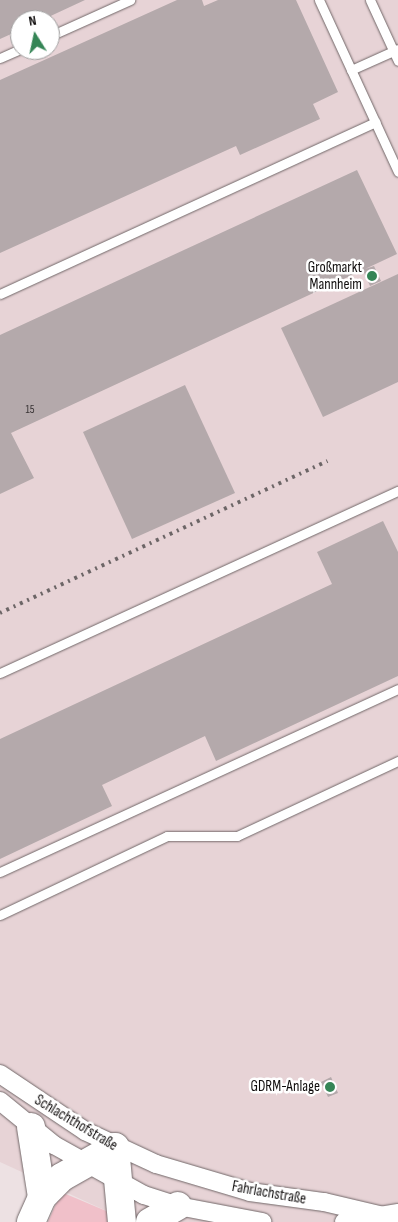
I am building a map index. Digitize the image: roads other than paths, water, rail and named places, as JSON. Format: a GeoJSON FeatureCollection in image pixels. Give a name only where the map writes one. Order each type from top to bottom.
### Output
{"type":"FeatureCollection","features":[{"type":"Feature","properties":{"kind":"main road"},"geometry":{"type":"LineString","coordinates":[[31,1127],[42,1197]]}},
{"type":"Feature","properties":{"kind":"main road"},"geometry":{"type":"LineString","coordinates":[[31,1222],[42,1197],[82,1163],[115,1147],[122,1222]]}},
{"type":"Feature","properties":{"kind":"main road"},"geometry":{"type":"LineString","coordinates":[[150,1222],[178,1206]]}},
{"type":"Feature","properties":{"kind":"street","name":"Schlachthofstraße"},"geometry":{"type":"LineString","coordinates":[[0,1074],[17,1087],[115,1147],[156,1164]]}},
{"type":"Feature","properties":{"kind":"street","name":"Schlachthofstraße"},"geometry":{"type":"LineString","coordinates":[[0,1102],[31,1127],[82,1163],[119,1182]]}},
{"type":"Feature","properties":{"kind":"street","name":"Fahrlachstraße"},"geometry":{"type":"LineString","coordinates":[[156,1164],[250,1192],[324,1202],[391,1214]]}},
{"type":"Feature","properties":{"kind":"street","name":"Fahrlachstraße"},"geometry":{"type":"LineString","coordinates":[[119,1182],[178,1206],[262,1222]]}},
{"type":"Feature","properties":{"kind":"street","name":"Fahrlachstraße"},"geometry":{"type":"LineString","coordinates":[[344,1222],[391,1214]]}},
{"type":"Feature","properties":{"kind":"lane"},"geometry":{"type":"LineString","coordinates":[[60,32],[130,0]]}},
{"type":"Feature","properties":{"kind":"lane"},"geometry":{"type":"LineString","coordinates":[[319,0],[398,172]]}},
{"type":"Feature","properties":{"kind":"lane"},"geometry":{"type":"LineString","coordinates":[[370,0],[396,50],[398,61]]}},
{"type":"Feature","properties":{"kind":"lane"},"geometry":{"type":"LineString","coordinates":[[351,70],[396,50]]}},
{"type":"Feature","properties":{"kind":"lane"},"geometry":{"type":"LineString","coordinates":[[0,294],[375,122]]}},
{"type":"Feature","properties":{"kind":"lane"},"geometry":{"type":"LineString","coordinates":[[0,674],[398,491]]}},
{"type":"Feature","properties":{"kind":"lane"},"geometry":{"type":"LineString","coordinates":[[0,872],[398,689]]}},
{"type":"Feature","properties":{"kind":"lane"},"geometry":{"type":"LineString","coordinates":[[0,915],[167,836],[237,836],[398,761]]}},
{"type":"Feature","properties":{"kind":"lane"},"geometry":{"type":"LineString","coordinates":[[0,1102],[17,1087]]}},
{"type":"Feature","properties":{"kind":"railway"},"geometry":{"type":"LineString","coordinates":[[0,613],[327,461]]}},
{"type":"Feature","properties":{"kind":"place","name":"Großmarkt Mannheim"},"geometry":{"type":"Point","coordinates":[372,276]}},
{"type":"Feature","properties":{"kind":"place","name":"GDRM-Anlage"},"geometry":{"type":"Point","coordinates":[330,1087]}}]}
